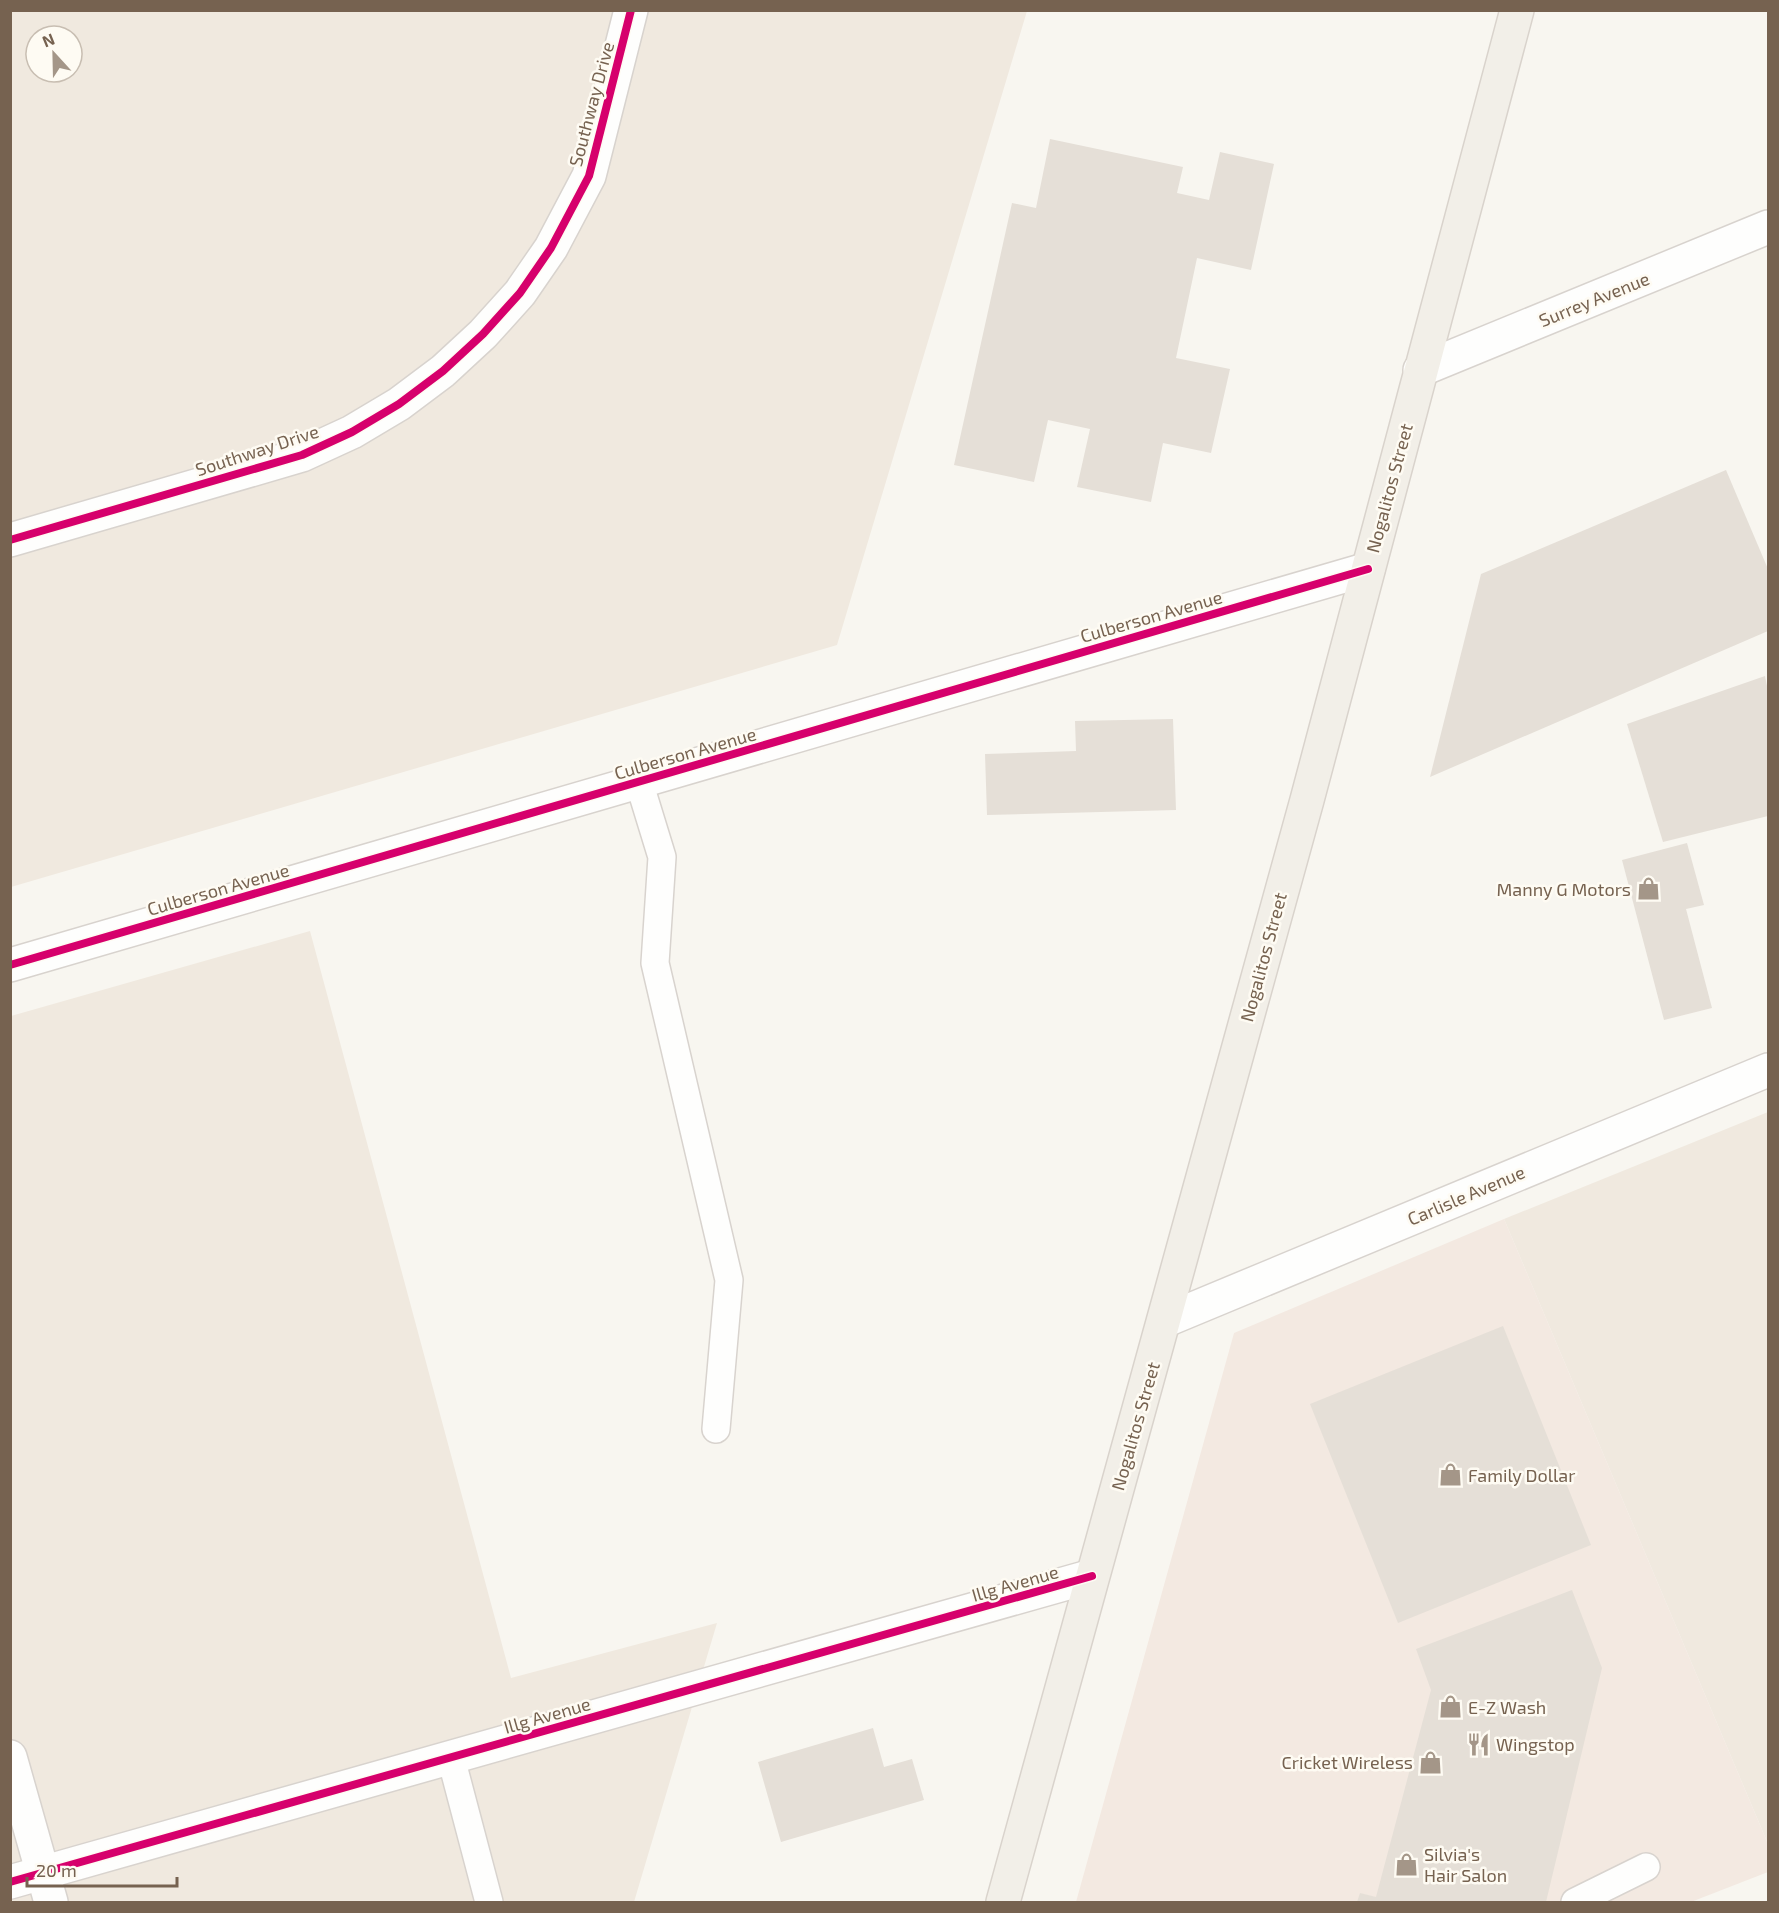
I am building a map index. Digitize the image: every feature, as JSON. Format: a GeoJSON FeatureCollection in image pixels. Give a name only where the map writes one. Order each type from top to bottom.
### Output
{"type":"FeatureCollection","features":[{"type":"Feature","properties":{"kind":"main road","name":"Nogalitos Street"},"geometry":{"type":"LineString","coordinates":[[1003,1902],[1307,801],[1517,10]]}},
{"type":"Feature","properties":{"kind":"street","name":"Southway Drive"},"geometry":{"type":"LineString","coordinates":[[10,540],[302,455],[352,432],[399,404],[443,371],[483,334],[520,293],[551,248],[589,176],[631,10]]}},
{"type":"Feature","properties":{"kind":"street","name":"Surrey Avenue"},"geometry":{"type":"LineString","coordinates":[[1420,370],[1768,227]]}},
{"type":"Feature","properties":{"kind":"street","name":"Culberson Avenue"},"geometry":{"type":"LineString","coordinates":[[10,965],[1368,569]]}},
{"type":"Feature","properties":{"kind":"street","name":"Carlisle Avenue"},"geometry":{"type":"LineString","coordinates":[[1164,1321],[1768,1070]]}},
{"type":"Feature","properties":{"kind":"street","name":"Illg Avenue"},"geometry":{"type":"LineString","coordinates":[[10,1882],[47,1888],[451,1758],[1092,1576]]}},
{"type":"Feature","properties":{"kind":"street"},"geometry":{"type":"LineString","coordinates":[[10,1757],[47,1888]]}},
{"type":"Feature","properties":{"kind":"lane"},"geometry":{"type":"LineString","coordinates":[[639,782],[662,857],[655,963],[729,1280],[716,1429]]}},
{"type":"Feature","properties":{"kind":"lane"},"geometry":{"type":"LineString","coordinates":[[451,1758],[489,1902]]}},
{"type":"Feature","properties":{"kind":"lane"},"geometry":{"type":"LineString","coordinates":[[1575,1902],[1646,1867]]}},
{"type":"Feature","properties":{"kind":"shaded area"},"geometry":{"type":"Polygon","coordinates":[[[11,11],[1027,11],[837,645],[11,887],[11,11]]]}},
{"type":"Feature","properties":{"kind":"shaded area"},"geometry":{"type":"Polygon","coordinates":[[[310,931],[511,1678],[717,1623],[634,1902],[11,1902],[11,1016],[310,931]]]}},
{"type":"Feature","properties":{"kind":"shaded area"},"geometry":{"type":"Polygon","coordinates":[[[1768,1112],[1768,1844],[1504,1219],[1768,1112]]]}},
{"type":"Feature","properties":{"kind":"shaded area"},"geometry":{"type":"Polygon","coordinates":[[[1504,1219],[1768,1844],[1768,1872],[1691,1902],[1076,1902],[1234,1333],[1504,1219]]]}},
{"type":"Feature","properties":{"kind":"building"},"geometry":{"type":"Polygon","coordinates":[[[1050,139],[1183,167],[1177,193],[1209,200],[1220,152],[1274,164],[1251,270],[1197,258],[1176,358],[1230,369],[1211,453],[1163,443],[1151,502],[1077,487],[1090,429],[1048,420],[1034,482],[954,465],[1012,203],[1036,208],[1050,139]]]}},
{"type":"Feature","properties":{"kind":"building"},"geometry":{"type":"Polygon","coordinates":[[[1726,470],[1768,569],[1768,631],[1430,777],[1481,574],[1726,470]]]}},
{"type":"Feature","properties":{"kind":"building"},"geometry":{"type":"Polygon","coordinates":[[[1765,676],[1768,691],[1768,816],[1663,842],[1627,724],[1765,676]]]}},
{"type":"Feature","properties":{"kind":"building"},"geometry":{"type":"Polygon","coordinates":[[[1173,719],[1176,810],[987,815],[985,754],[1076,751],[1075,721],[1173,719]]]}},
{"type":"Feature","properties":{"kind":"building"},"geometry":{"type":"Polygon","coordinates":[[[1687,843],[1704,905],[1686,909],[1712,1008],[1664,1020],[1622,860],[1687,843]]]}},
{"type":"Feature","properties":{"kind":"building","name":"Family Dollar"},"geometry":{"type":"Polygon","coordinates":[[[1503,1326],[1591,1545],[1398,1623],[1310,1404],[1503,1326]]]}},
{"type":"Feature","properties":{"kind":"building"},"geometry":{"type":"Polygon","coordinates":[[[1572,1590],[1602,1668],[1546,1902],[1357,1902],[1360,1893],[1376,1897],[1431,1690],[1416,1649],[1572,1590]]]}},
{"type":"Feature","properties":{"kind":"building"},"geometry":{"type":"Polygon","coordinates":[[[873,1728],[884,1767],[912,1759],[924,1800],[781,1842],[758,1762],[873,1728]]]}},
{"type":"Feature","properties":{"kind":"cycle path"},"geometry":{"type":"LineString","coordinates":[[10,540],[302,455],[352,432],[399,404],[443,371],[483,334],[520,293],[551,248],[589,176],[631,10]]}},
{"type":"Feature","properties":{"kind":"cycle path"},"geometry":{"type":"LineString","coordinates":[[10,965],[1368,569]]}},
{"type":"Feature","properties":{"kind":"cycle path"},"geometry":{"type":"LineString","coordinates":[[10,1882],[1092,1576]]}},
{"type":"Feature","properties":{"kind":"place","name":"Manny G Motors"},"geometry":{"type":"Point","coordinates":[1649,889]}},
{"type":"Feature","properties":{"kind":"place","name":"Family Dollar"},"geometry":{"type":"Point","coordinates":[1450,1475]}},
{"type":"Feature","properties":{"kind":"place","name":"E-Z Wash"},"geometry":{"type":"Point","coordinates":[1450,1707]}},
{"type":"Feature","properties":{"kind":"place","name":"Wingstop"},"geometry":{"type":"Point","coordinates":[1478,1744]}},
{"type":"Feature","properties":{"kind":"place","name":"Cricket Wireless"},"geometry":{"type":"Point","coordinates":[1431,1762]}},
{"type":"Feature","properties":{"kind":"place","name":"Silvia's Hair Salon"},"geometry":{"type":"Point","coordinates":[1406,1864]}}]}
